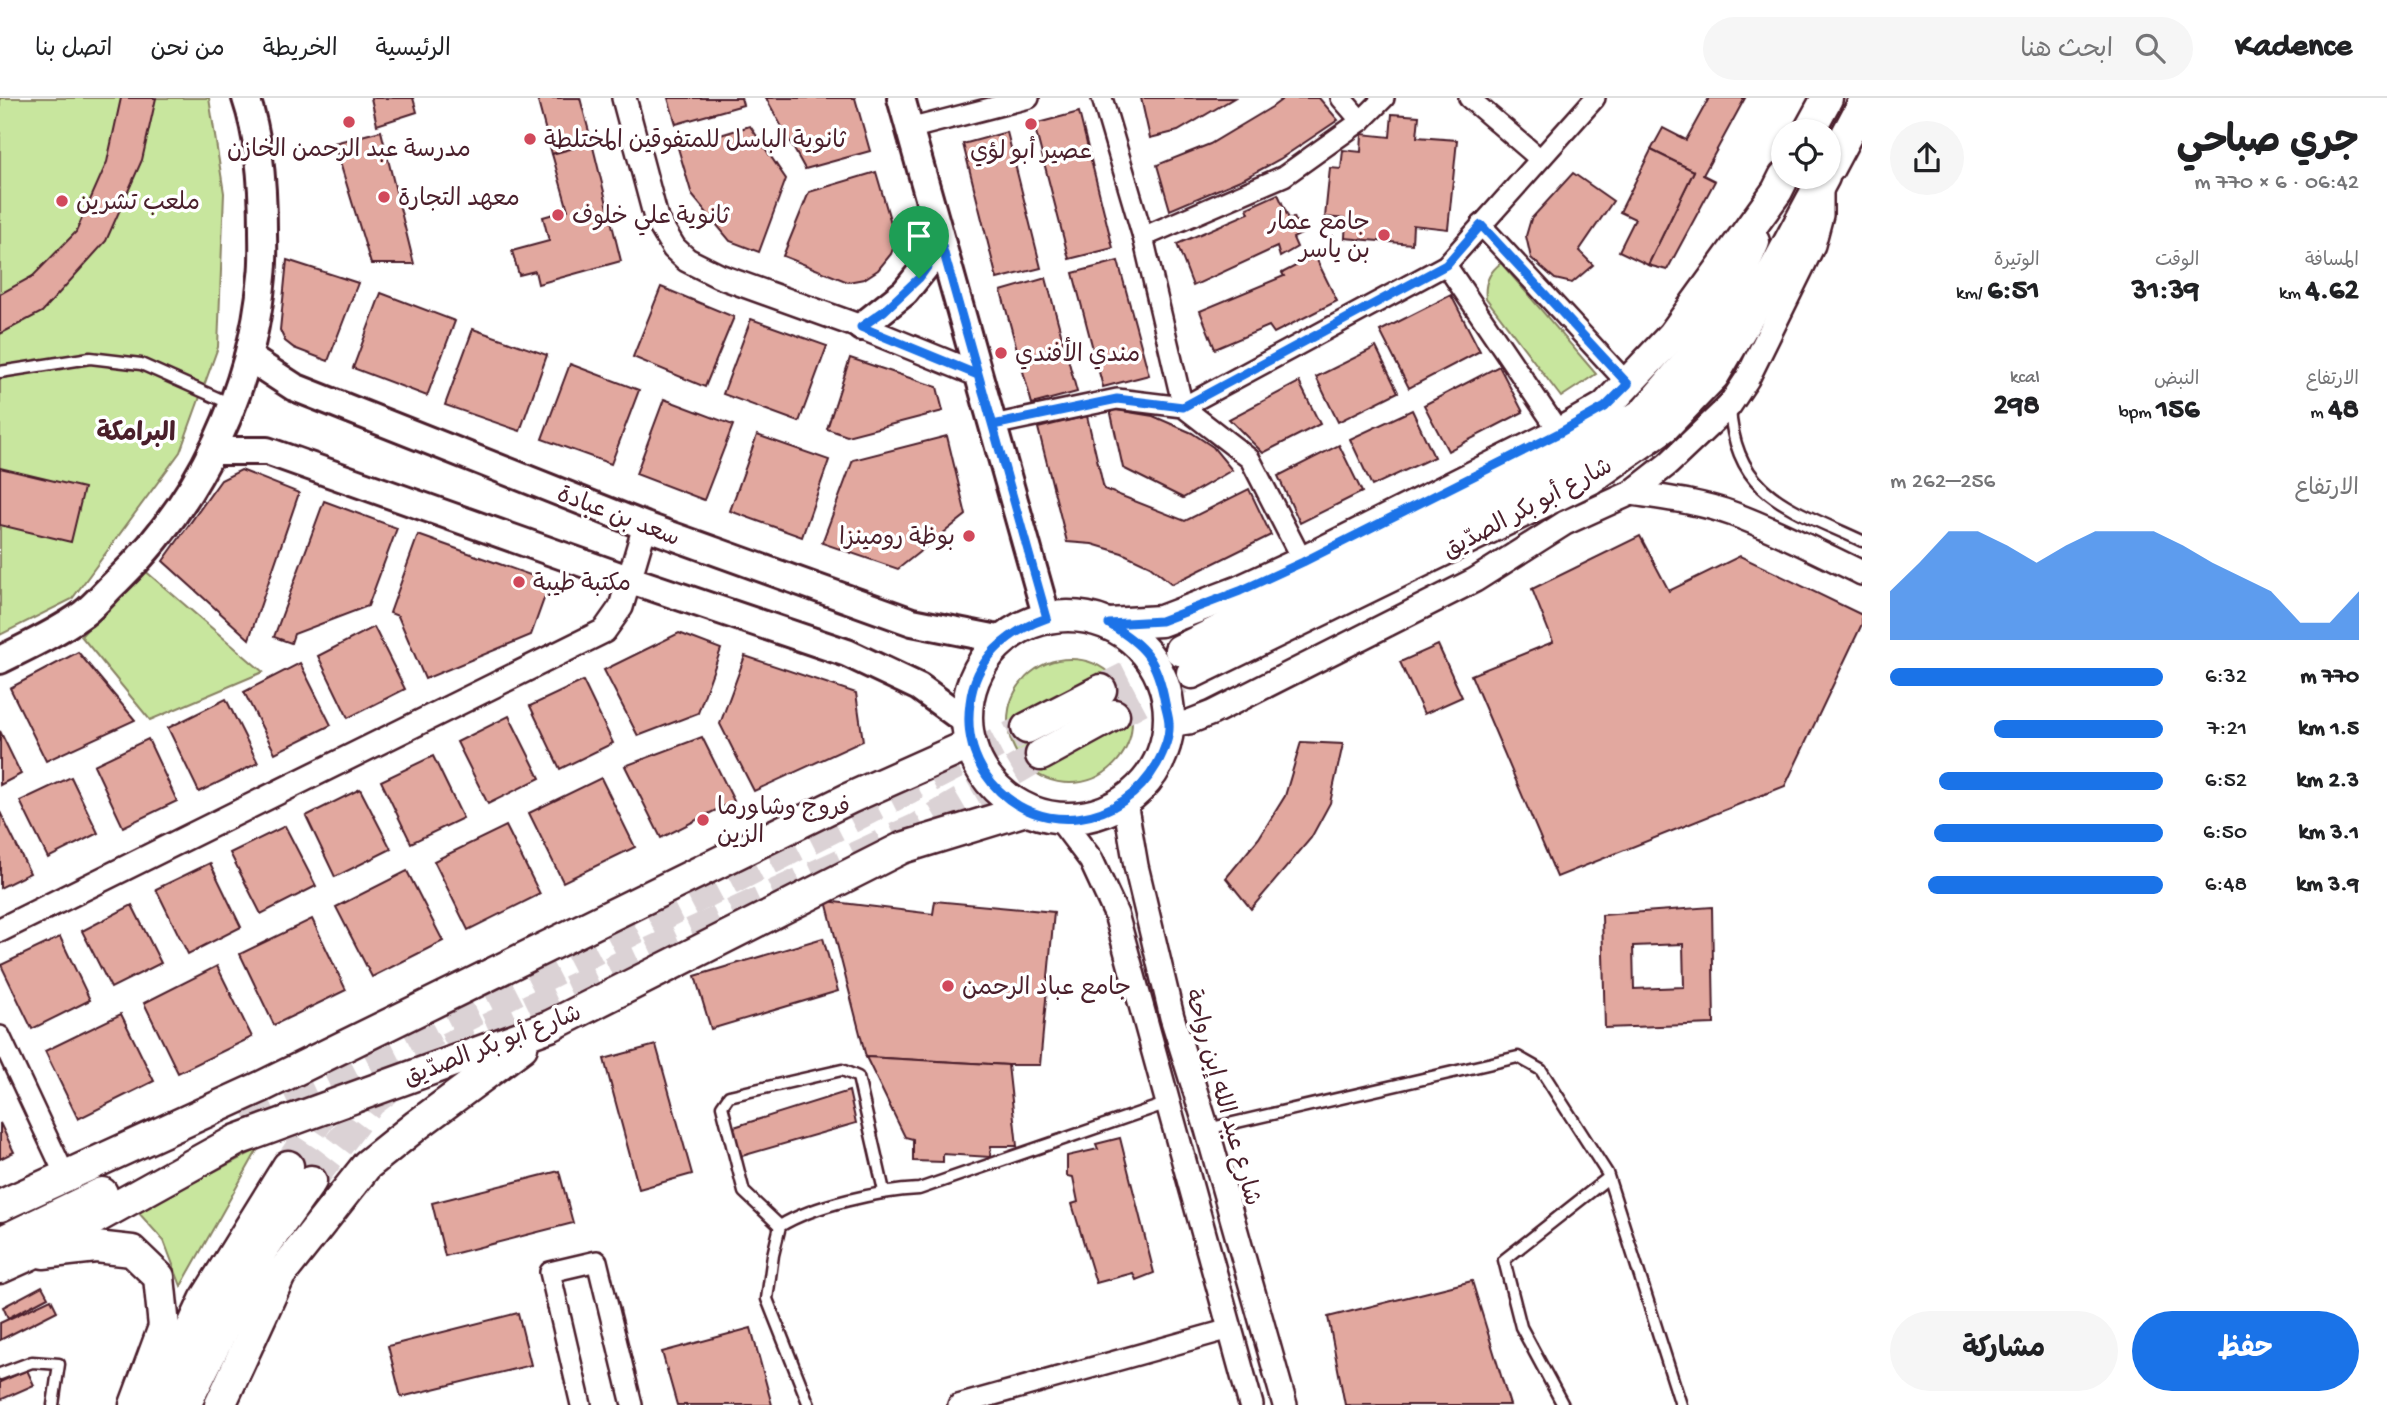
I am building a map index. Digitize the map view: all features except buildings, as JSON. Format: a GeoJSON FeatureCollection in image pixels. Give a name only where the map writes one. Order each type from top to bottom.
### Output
{"type":"FeatureCollection","features":[{"type":"Feature","properties":{"kind":"main road"},"geometry":{"type":"LineString","coordinates":[[0,660],[39,641],[84,613],[141,558],[188,495],[233,405],[248,357],[262,276],[263,193],[251,113],[246,98]]}},
{"type":"Feature","properties":{"kind":"main road"},"geometry":{"type":"LineString","coordinates":[[901,98],[1047,618]]}},
{"type":"Feature","properties":{"kind":"main road"},"geometry":{"type":"LineString","coordinates":[[1816,119],[1827,98]]}},
{"type":"Feature","properties":{"kind":"main road","name":"شارع أبو بكر الصدّيق"},"geometry":{"type":"LineString","coordinates":[[1841,146],[1862,106]]}},
{"type":"Feature","properties":{"kind":"main road","name":"شارع أبو بكر الصدّيق"},"geometry":{"type":"LineString","coordinates":[[1109,624],[1161,621],[1240,591],[1559,433],[1605,407],[1673,335],[1777,189]]}},
{"type":"Feature","properties":{"kind":"main road","name":"شارع أبو بكر الصدّيق"},"geometry":{"type":"LineString","coordinates":[[1779,189],[1732,292],[1692,357],[1646,412],[1577,456],[1186,662],[1590,480],[1664,427],[1714,374],[1757,302],[1818,189]]}},
{"type":"Feature","properties":{"kind":"main road"},"geometry":{"type":"LineString","coordinates":[[861,327],[905,292],[942,246]]}},
{"type":"Feature","properties":{"kind":"main road","name":"سعد بن عبادة"},"geometry":{"type":"LineString","coordinates":[[248,357],[293,387],[645,526],[912,622],[1003,640]]}},
{"type":"Feature","properties":{"kind":"main road"},"geometry":{"type":"LineString","coordinates":[[212,451],[267,451],[628,579],[847,653],[919,687],[969,733]]}},
{"type":"Feature","properties":{"kind":"main road"},"geometry":{"type":"LineString","coordinates":[[1079,617],[1109,624],[1130,637],[1147,654],[1160,674],[1169,726],[1163,753],[1148,780],[1125,802],[1093,815],[1060,819],[1026,810],[1001,793],[982,771],[969,733],[971,691],[983,663],[1003,640],[1024,626],[1047,618],[1079,617]]}},
{"type":"Feature","properties":{"kind":"main road"},"geometry":{"type":"LineString","coordinates":[[1027,728],[1107,703],[1041,755]]}},
{"type":"Feature","properties":{"kind":"main road"},"geometry":{"type":"LineString","coordinates":[[0,1206],[261,1087],[850,798],[969,733]]}},
{"type":"Feature","properties":{"kind":"main road","name":"شارع أبو بكر الصدّيق"},"geometry":{"type":"LineString","coordinates":[[0,1268],[29,1255],[237,1140],[550,1026],[902,848],[1026,810]]}},
{"type":"Feature","properties":{"kind":"main road"},"geometry":{"type":"LineString","coordinates":[[220,1405],[280,1275],[367,1165],[550,1026]]}},
{"type":"Feature","properties":{"kind":"main road"},"geometry":{"type":"LineString","coordinates":[[0,1242],[238,1129]]}},
{"type":"Feature","properties":{"kind":"main road"},"geometry":{"type":"LineString","coordinates":[[156,1405],[205,1300],[299,1173],[185,1405]]}},
{"type":"Feature","properties":{"kind":"main road"},"geometry":{"type":"LineString","coordinates":[[29,1255],[96,1247],[132,1251],[159,1277],[164,1327],[135,1405]]}},
{"type":"Feature","properties":{"kind":"street"},"geometry":{"type":"LineString","coordinates":[[624,98],[656,218],[674,248],[687,260],[702,269],[861,327],[978,375]]}},
{"type":"Feature","properties":{"kind":"street"},"geometry":{"type":"LineString","coordinates":[[909,128],[1029,98]]}},
{"type":"Feature","properties":{"kind":"street"},"geometry":{"type":"LineString","coordinates":[[1102,98],[1143,237],[1183,407]]}},
{"type":"Feature","properties":{"kind":"street"},"geometry":{"type":"LineString","coordinates":[[1341,98],[1361,121]]}},
{"type":"Feature","properties":{"kind":"street"},"geometry":{"type":"LineString","coordinates":[[1143,237],[1284,176],[1361,121],[1384,98]]}},
{"type":"Feature","properties":{"kind":"street"},"geometry":{"type":"LineString","coordinates":[[1469,98],[1540,159]]}},
{"type":"Feature","properties":{"kind":"street"},"geometry":{"type":"LineString","coordinates":[[1183,407],[1446,265],[1595,98]]}},
{"type":"Feature","properties":{"kind":"street","name":"شارع أبو بكر الصدّيق"},"geometry":{"type":"LineString","coordinates":[[1169,726],[1189,722],[1224,707],[1475,580],[1565,523],[1631,493],[1668,464],[1729,406],[1762,351],[1814,245],[1824,189]]}},
{"type":"Feature","properties":{"kind":"street"},"geometry":{"type":"LineString","coordinates":[[1481,225],[1628,384]]}},
{"type":"Feature","properties":{"kind":"street"},"geometry":{"type":"LineString","coordinates":[[1446,265],[1559,433]]}},
{"type":"Feature","properties":{"kind":"street"},"geometry":{"type":"LineString","coordinates":[[993,425],[1117,399],[1183,407],[1250,459],[1303,562]]}},
{"type":"Feature","properties":{"kind":"street"},"geometry":{"type":"LineString","coordinates":[[1631,493],[1689,502],[1731,513],[1771,529],[1862,573]]}},
{"type":"Feature","properties":{"kind":"street"},"geometry":{"type":"LineString","coordinates":[[0,930],[604,631],[621,607],[645,526]]}},
{"type":"Feature","properties":{"kind":"street","name":"شارع عبد الله إبن رواحة"},"geometry":{"type":"LineString","coordinates":[[1125,802],[1136,866],[1172,1017],[1207,1129],[1285,1405]]}},
{"type":"Feature","properties":{"kind":"street"},"geometry":{"type":"LineString","coordinates":[[1060,819],[1091,860],[1116,914],[1251,1405]]}},
{"type":"Feature","properties":{"kind":"street"},"geometry":{"type":"LineString","coordinates":[[0,1036],[65,1175]]}},
{"type":"Feature","properties":{"kind":"street"},"geometry":{"type":"LineString","coordinates":[[581,1405],[550,1272],[597,1261],[632,1405]]}},
{"type":"Feature","properties":{"kind":"street"},"geometry":{"type":"LineString","coordinates":[[958,1405],[1230,1329]]}},
{"type":"Feature","properties":{"kind":"lane"},"geometry":{"type":"LineString","coordinates":[[0,372],[90,358],[141,364],[233,405]]}},
{"type":"Feature","properties":{"kind":"lane"},"geometry":{"type":"LineString","coordinates":[[1729,406],[1731,429],[1740,460],[1759,486],[1785,505],[1862,541]]}},
{"type":"Feature","properties":{"kind":"lane"},"geometry":{"type":"LineString","coordinates":[[1207,1129],[1518,1057],[1541,1070],[1608,1178],[1681,1405]]}},
{"type":"Feature","properties":{"kind":"lane"},"geometry":{"type":"LineString","coordinates":[[780,1226],[744,1192],[722,1105],[729,1096],[842,1070],[858,1077],[884,1191]]}},
{"type":"Feature","properties":{"kind":"lane"},"geometry":{"type":"LineString","coordinates":[[809,1405],[767,1299],[780,1226],[795,1217],[884,1191],[919,1189],[1168,1103]]}},
{"type":"Feature","properties":{"kind":"lane"},"geometry":{"type":"LineString","coordinates":[[1563,1405],[1521,1327],[1504,1259],[1608,1178]]}},
{"type":"Feature","properties":{"kind":"lane"},"geometry":{"type":"LineString","coordinates":[[0,1374],[32,1362],[59,1364],[52,1405]]}},
{"type":"Feature","properties":{"kind":"green space"},"geometry":{"type":"Polygon","coordinates":[[[0,98],[209,98],[224,193],[218,347],[180,452],[72,599],[0,635],[0,98]]]}},
{"type":"Feature","properties":{"kind":"green space"},"geometry":{"type":"Polygon","coordinates":[[[1501,263],[1596,374],[1561,397],[1486,298],[1488,278],[1501,263]]]}},
{"type":"Feature","properties":{"kind":"green space"},"geometry":{"type":"Polygon","coordinates":[[[143,569],[263,672],[150,720],[81,636],[143,569]]]}},
{"type":"Feature","properties":{"kind":"green space"},"geometry":{"type":"Polygon","coordinates":[[[1070,659],[1094,663],[1114,677],[1128,697],[1132,721],[1128,745],[1114,765],[1094,779],[1070,783],[1046,779],[1026,765],[1012,745],[1008,721],[1012,697],[1026,677],[1046,663],[1070,659]]]}},
{"type":"Feature","properties":{"kind":"green space"},"geometry":{"type":"Polygon","coordinates":[[[258,1149],[181,1286],[164,1241],[137,1211],[258,1149]]]}},
{"type":"Feature","properties":{"kind":"tunnel"},"geometry":{"type":"LineString","coordinates":[[1101,690],[1180,650]]}},
{"type":"Feature","properties":{"kind":"tunnel"},"geometry":{"type":"LineString","coordinates":[[1114,715],[1192,673]]}},
{"type":"Feature","properties":{"kind":"tunnel"},"geometry":{"type":"LineString","coordinates":[[248,1124],[348,1077],[1027,728]]}},
{"type":"Feature","properties":{"kind":"tunnel"},"geometry":{"type":"LineString","coordinates":[[447,1047],[917,828],[1041,755]]}},
{"type":"Feature","properties":{"kind":"tunnel"},"geometry":{"type":"LineString","coordinates":[[311,1181],[371,1102],[395,1084]]}},
{"type":"Feature","properties":{"kind":"tunnel"},"geometry":{"type":"LineString","coordinates":[[288,1166],[336,1094]]}},
{"type":"Feature","properties":{"kind":"place","name":"مدرسة عبد الرحمن الخازن"},"geometry":{"type":"Point","coordinates":[349,122]}},
{"type":"Feature","properties":{"kind":"place","name":"عصير أبو لؤي"},"geometry":{"type":"Point","coordinates":[1031,124]}},
{"type":"Feature","properties":{"kind":"place","name":"ثانوية الباسل للمتفوقين المختلطة"},"geometry":{"type":"Point","coordinates":[530,139]}},
{"type":"Feature","properties":{"kind":"place","name":"معهد التجارة"},"geometry":{"type":"Point","coordinates":[384,197]}},
{"type":"Feature","properties":{"kind":"place","name":"ملعب تشرين"},"geometry":{"type":"Point","coordinates":[62,201]}},
{"type":"Feature","properties":{"kind":"place","name":"ثانوية علي خلوف"},"geometry":{"type":"Point","coordinates":[558,215]}},
{"type":"Feature","properties":{"kind":"place","name":"جامع عمار بن ياسر"},"geometry":{"type":"Point","coordinates":[1384,235]}},
{"type":"Feature","properties":{"kind":"place","name":"مندي الأفندي"},"geometry":{"type":"Point","coordinates":[1001,353]}},
{"type":"Feature","properties":{"kind":"place","name":"بوظة رومينزا"},"geometry":{"type":"Point","coordinates":[969,536]}},
{"type":"Feature","properties":{"kind":"place","name":"مكتبة طيبة"},"geometry":{"type":"Point","coordinates":[519,582]}},
{"type":"Feature","properties":{"kind":"place","name":"فروج وشاورما الزين"},"geometry":{"type":"Point","coordinates":[703,820]}},
{"type":"Feature","properties":{"kind":"place","name":"جامع عباد الرحمن"},"geometry":{"type":"Point","coordinates":[948,986]}},
{"type":"Feature","properties":{"kind":"district","name":"البرامكة"},"geometry":{"type":"Point","coordinates":[136,431]}},
{"type":"Feature","properties":{"kind":"route"},"geometry":{"type":"LineString","coordinates":[[919,278],[884,311],[861,327],[978,375],[993,425],[1117,399],[1183,407],[1446,265],[1481,225],[1628,384],[1605,407],[1559,433],[1303,562],[1240,591],[1161,621],[1109,624],[1130,637],[1147,654],[1160,674],[1169,726],[1163,753],[1148,780],[1125,802],[1082,818],[1060,819],[1026,810],[1001,793],[982,771],[971,744],[967,722],[971,691],[983,663],[1003,640],[1024,626],[1047,618],[978,375],[942,246],[919,278]]}}]}
